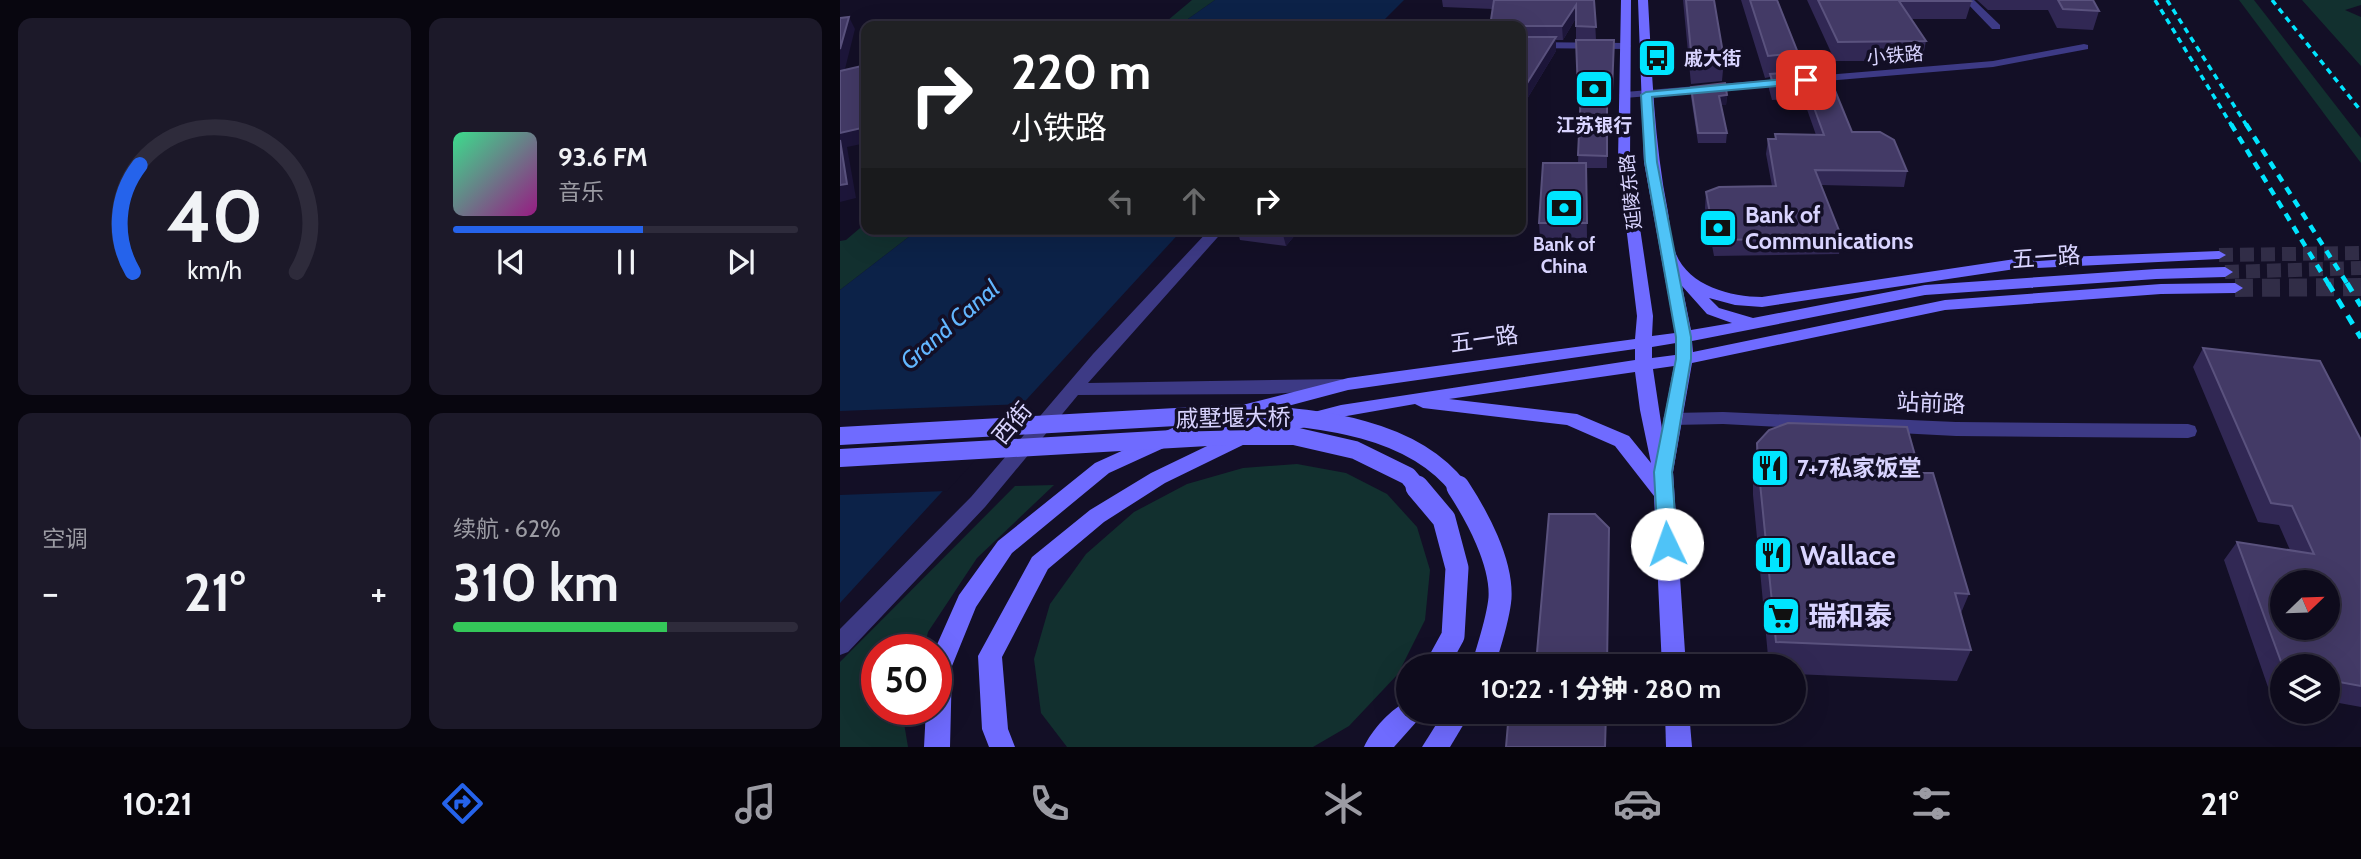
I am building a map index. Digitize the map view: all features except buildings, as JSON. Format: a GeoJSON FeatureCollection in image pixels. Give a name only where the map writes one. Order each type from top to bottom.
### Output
{"type":"FeatureCollection","features":[{"type":"Feature","properties":{"kind":"main road","name":"延陵东路"},"geometry":{"type":"LineString","coordinates":[[1626,0],[1624,160],[1645,316],[1642,341],[1648,415],[1663,472],[1673,654]]}},
{"type":"Feature","properties":{"kind":"main road","name":"延陵东路"},"geometry":{"type":"LineString","coordinates":[[1643,0],[1651,162],[1684,337],[1684,359],[1663,472]]}},
{"type":"Feature","properties":{"kind":"main road"},"geometry":{"type":"LineString","coordinates":[[1668,253],[1680,274],[1713,311],[1754,323]]}},
{"type":"Feature","properties":{"kind":"main road"},"geometry":{"type":"LineString","coordinates":[[1680,274],[1706,292],[1738,303],[1762,302],[2015,264],[2219,255]]}},
{"type":"Feature","properties":{"kind":"main road","name":"五一路"},"geometry":{"type":"LineString","coordinates":[[937,747],[940,666],[967,601],[1005,547],[1102,468],[1206,421],[1348,384],[1684,337],[1925,290],[2156,274],[2225,272]]}},
{"type":"Feature","properties":{"kind":"main road","name":"五一路"},"geometry":{"type":"LineString","coordinates":[[999,738],[990,656],[1040,563],[1097,516],[1158,478],[1241,438],[1341,411],[1399,400],[1684,359],[1945,305],[2161,289],[2235,288]]}},
{"type":"Feature","properties":{"kind":"main road"},"geometry":{"type":"LineString","coordinates":[[1399,400],[1570,419],[1622,441],[1665,495]]}},
{"type":"Feature","properties":{"kind":"main road","name":"戚墅堰大桥"},"geometry":{"type":"LineString","coordinates":[[840,436],[1247,413],[1300,416],[1374,431],[1421,453],[1462,490],[1486,532],[1500,594],[1486,654]]}},
{"type":"Feature","properties":{"kind":"main road","name":"戚墅堰大桥"},"geometry":{"type":"LineString","coordinates":[[840,458],[1225,436],[1294,436],[1355,450],[1408,476],[1444,519],[1457,568],[1452,636],[1443,654]]}},
{"type":"Feature","properties":{"kind":"main road"},"geometry":{"type":"LineString","coordinates":[[1377,747],[1398,724]]}},
{"type":"Feature","properties":{"kind":"main road"},"geometry":{"type":"LineString","coordinates":[[1435,747],[1451,724]]}},
{"type":"Feature","properties":{"kind":"main road"},"geometry":{"type":"LineString","coordinates":[[1678,724],[1679,747]]}},
{"type":"Feature","properties":{"kind":"street"},"geometry":{"type":"LineString","coordinates":[[1969,0],[1996,27]]}},
{"type":"Feature","properties":{"kind":"street"},"geometry":{"type":"LineString","coordinates":[[1526,45],[1626,46]]}},
{"type":"Feature","properties":{"kind":"street","name":"小铁路"},"geometry":{"type":"LineString","coordinates":[[1625,95],[1993,64],[2084,47]]}},
{"type":"Feature","properties":{"kind":"street","name":"西街"},"geometry":{"type":"LineString","coordinates":[[840,645],[978,502],[1073,389],[1213,235]]}},
{"type":"Feature","properties":{"kind":"street"},"geometry":{"type":"LineString","coordinates":[[1073,389],[1270,388],[1348,384]]}},
{"type":"Feature","properties":{"kind":"street","name":"站前路"},"geometry":{"type":"LineString","coordinates":[[1672,419],[1723,418],[1956,429],[2188,431]]}},
{"type":"Feature","properties":{"kind":"green space"},"geometry":{"type":"Polygon","coordinates":[[[1192,0],[1215,0],[1185,21],[1167,21],[1192,0]]]}},
{"type":"Feature","properties":{"kind":"green space"},"geometry":{"type":"Polygon","coordinates":[[[2239,0],[2254,0],[2361,138],[2361,163],[2239,0]]]}},
{"type":"Feature","properties":{"kind":"green space"},"geometry":{"type":"Polygon","coordinates":[[[2302,0],[2361,0],[2361,5],[2345,10],[2361,17],[2361,66],[2302,0]]]}},
{"type":"Feature","properties":{"kind":"green space"},"geometry":{"type":"Polygon","coordinates":[[[861,227],[861,235],[911,235],[840,290],[840,241],[846,240],[861,227]]]}},
{"type":"Feature","properties":{"kind":"green space"},"geometry":{"type":"Polygon","coordinates":[[[1297,464],[1346,473],[1387,494],[1417,527],[1430,570],[1425,620],[1408,654],[1396,654],[1396,676],[1349,726],[1313,747],[1067,747],[1041,713],[1034,659],[1050,604],[1086,554],[1134,512],[1187,484],[1243,468],[1297,464]]]}},
{"type":"Feature","properties":{"kind":"green space"},"geometry":{"type":"Polygon","coordinates":[[[1054,485],[977,558],[928,634],[868,634],[1015,486],[1054,485]]]}},
{"type":"Feature","properties":{"kind":"green space"},"geometry":{"type":"Polygon","coordinates":[[[861,641],[861,725],[904,725],[908,747],[840,747],[840,662],[861,641]]]}},
{"type":"Feature","properties":{"kind":"water"},"geometry":{"type":"Polygon","coordinates":[[[1215,0],[1404,0],[1383,21],[1185,21],[1215,0]]]}},
{"type":"Feature","properties":{"kind":"water","name":"Grand Canal"},"geometry":{"type":"Polygon","coordinates":[[[911,235],[1177,235],[840,603],[840,290],[911,235]]]}},
{"type":"Feature","properties":{"kind":"pier"},"geometry":{"type":"Polygon","coordinates":[[[1027,404],[947,491],[840,495],[840,411],[1027,404]]]}},
{"type":"Feature","properties":{"kind":"tunnel"},"geometry":{"type":"LineString","coordinates":[[2219,255],[2361,253]]}},
{"type":"Feature","properties":{"kind":"tunnel"},"geometry":{"type":"LineString","coordinates":[[2225,272],[2361,268]]}},
{"type":"Feature","properties":{"kind":"tunnel"},"geometry":{"type":"LineString","coordinates":[[2235,288],[2361,287]]}},
{"type":"Feature","properties":{"kind":"railway"},"geometry":{"type":"LineString","coordinates":[[2155,0],[2232,126]]}},
{"type":"Feature","properties":{"kind":"railway"},"geometry":{"type":"LineString","coordinates":[[2167,0],[2247,126]]}},
{"type":"Feature","properties":{"kind":"railway"},"geometry":{"type":"LineString","coordinates":[[2272,0],[2361,111]]}},
{"type":"Feature","properties":{"kind":"railway"},"geometry":{"type":"LineString","coordinates":[[2231,124],[2329,285]]}},
{"type":"Feature","properties":{"kind":"railway"},"geometry":{"type":"LineString","coordinates":[[2246,124],[2348,285]]}},
{"type":"Feature","properties":{"kind":"railway"},"geometry":{"type":"LineString","coordinates":[[2328,283],[2361,338]]}},
{"type":"Feature","properties":{"kind":"railway"},"geometry":{"type":"LineString","coordinates":[[2347,283],[2361,306]]}},
{"type":"Feature","properties":{"kind":"place","name":"戚大街"},"geometry":{"type":"Point","coordinates":[1657,58]}},
{"type":"Feature","properties":{"kind":"place","name":"江苏银行"},"geometry":{"type":"Point","coordinates":[1594,89]}},
{"type":"Feature","properties":{"kind":"place","name":"Bank of China"},"geometry":{"type":"Point","coordinates":[1564,208]}},
{"type":"Feature","properties":{"kind":"place","name":"Bank of Communications"},"geometry":{"type":"Point","coordinates":[1718,228]}},
{"type":"Feature","properties":{"kind":"place","name":"7+7私家饭堂"},"geometry":{"type":"Point","coordinates":[1770,468]}},
{"type":"Feature","properties":{"kind":"place","name":"Wallace"},"geometry":{"type":"Point","coordinates":[1773,555]}},
{"type":"Feature","properties":{"kind":"place","name":"瑞和泰"},"geometry":{"type":"Point","coordinates":[1781,616]}},
{"type":"Feature","properties":{"kind":"route"},"geometry":{"type":"LineString","coordinates":[[1667,544],[1663,472],[1684,359],[1684,337],[1651,162],[1646,95],[1806,80]]}}]}
